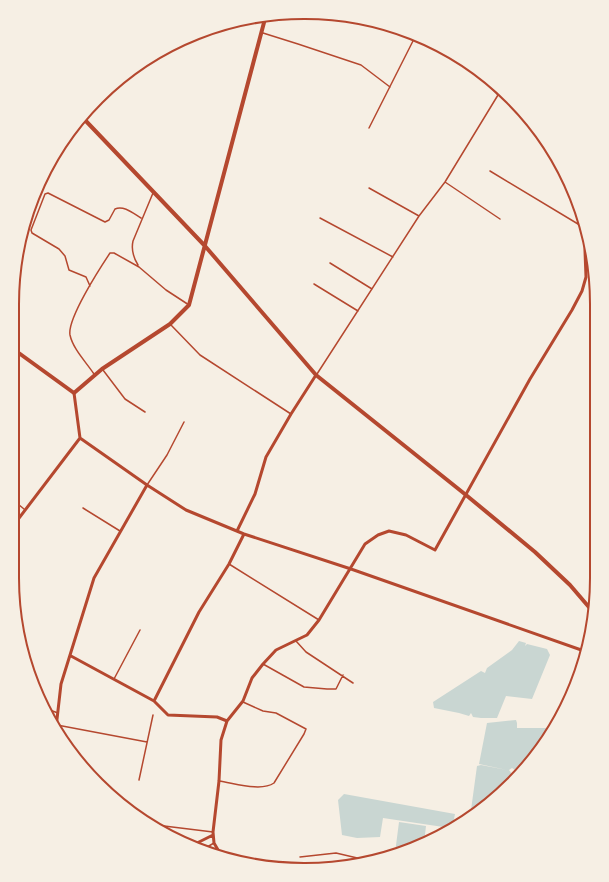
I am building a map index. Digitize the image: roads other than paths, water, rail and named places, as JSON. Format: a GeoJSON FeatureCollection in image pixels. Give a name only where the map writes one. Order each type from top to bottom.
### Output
{"type":"FeatureCollection","features":[{"type":"Feature","properties":{"kind":"street"},"geometry":{"type":"LineString","coordinates":[[74,393],[102,369],[170,324],[188,305],[264,21]]}},
{"type":"Feature","properties":{"kind":"street"},"geometry":{"type":"LineString","coordinates":[[86,121],[205,246],[316,375],[535,552],[570,586],[588,607]]}},
{"type":"Feature","properties":{"kind":"street"},"geometry":{"type":"LineString","coordinates":[[216,849],[213,833],[219,781],[221,740],[227,721],[243,702],[252,678],[276,650],[307,635],[319,620],[365,544],[378,535],[389,532],[406,535],[435,550],[530,379],[582,291],[586,277],[585,250]]}},
{"type":"Feature","properties":{"kind":"street"},"geometry":{"type":"LineString","coordinates":[[19,353],[74,393],[80,438],[19,517]]}},
{"type":"Feature","properties":{"kind":"street"},"geometry":{"type":"LineString","coordinates":[[236,531],[255,494],[266,457],[316,375]]}},
{"type":"Feature","properties":{"kind":"street"},"geometry":{"type":"LineString","coordinates":[[80,438],[147,485],[186,510],[244,534],[351,569],[580,650]]}},
{"type":"Feature","properties":{"kind":"street"},"geometry":{"type":"LineString","coordinates":[[57,720],[61,684],[71,656],[94,578],[147,485]]}},
{"type":"Feature","properties":{"kind":"street"},"geometry":{"type":"LineString","coordinates":[[154,701],[199,612],[229,564],[244,534]]}},
{"type":"Feature","properties":{"kind":"street"},"geometry":{"type":"LineString","coordinates":[[71,656],[154,701],[168,716],[217,717],[227,721]]}},
{"type":"Feature","properties":{"kind":"street"},"geometry":{"type":"LineString","coordinates":[[198,842],[213,833]]}},
{"type":"Feature","properties":{"kind":"lane"},"geometry":{"type":"LineString","coordinates":[[261,33],[361,65],[390,87]]}},
{"type":"Feature","properties":{"kind":"lane"},"geometry":{"type":"LineString","coordinates":[[369,128],[414,41]]}},
{"type":"Feature","properties":{"kind":"lane"},"geometry":{"type":"LineString","coordinates":[[316,375],[420,216],[445,182],[498,95]]}},
{"type":"Feature","properties":{"kind":"lane"},"geometry":{"type":"LineString","coordinates":[[490,171],[578,224]]}},
{"type":"Feature","properties":{"kind":"lane"},"geometry":{"type":"LineString","coordinates":[[445,182],[500,219]]}},
{"type":"Feature","properties":{"kind":"lane"},"geometry":{"type":"LineString","coordinates":[[369,188],[420,216]]}},
{"type":"Feature","properties":{"kind":"lane"},"geometry":{"type":"LineString","coordinates":[[139,267],[133,257],[132,240],[154,191]]}},
{"type":"Feature","properties":{"kind":"lane"},"geometry":{"type":"LineString","coordinates":[[90,286],[86,277],[69,270],[65,256],[58,249],[32,233],[31,230],[45,194],[48,193],[105,222],[109,220],[115,209],[119,207],[141,218]]}},
{"type":"Feature","properties":{"kind":"lane"},"geometry":{"type":"LineString","coordinates":[[320,218],[393,257]]}},
{"type":"Feature","properties":{"kind":"lane"},"geometry":{"type":"LineString","coordinates":[[95,375],[78,352],[70,334],[70,329],[77,308],[110,253],[114,253],[139,267],[166,290],[188,305]]}},
{"type":"Feature","properties":{"kind":"lane"},"geometry":{"type":"LineString","coordinates":[[330,263],[372,289]]}},
{"type":"Feature","properties":{"kind":"lane"},"geometry":{"type":"LineString","coordinates":[[314,284],[358,311]]}},
{"type":"Feature","properties":{"kind":"lane"},"geometry":{"type":"LineString","coordinates":[[170,324],[200,355],[291,414]]}},
{"type":"Feature","properties":{"kind":"lane"},"geometry":{"type":"LineString","coordinates":[[102,369],[125,399],[145,412]]}},
{"type":"Feature","properties":{"kind":"lane"},"geometry":{"type":"LineString","coordinates":[[147,485],[167,455],[184,422]]}},
{"type":"Feature","properties":{"kind":"lane"},"geometry":{"type":"LineString","coordinates":[[19,505],[24,510]]}},
{"type":"Feature","properties":{"kind":"lane"},"geometry":{"type":"LineString","coordinates":[[83,508],[120,531]]}},
{"type":"Feature","properties":{"kind":"lane"},"geometry":{"type":"LineString","coordinates":[[229,564],[319,620]]}},
{"type":"Feature","properties":{"kind":"lane"},"geometry":{"type":"LineString","coordinates":[[114,679],[140,630]]}},
{"type":"Feature","properties":{"kind":"lane"},"geometry":{"type":"LineString","coordinates":[[296,640],[306,652],[354,683]]}},
{"type":"Feature","properties":{"kind":"lane"},"geometry":{"type":"LineString","coordinates":[[263,664],[304,687],[336,689],[343,675]]}},
{"type":"Feature","properties":{"kind":"lane"},"geometry":{"type":"LineString","coordinates":[[219,781],[260,787],[270,786],[274,783],[306,729],[276,713],[263,711],[243,702]]}},
{"type":"Feature","properties":{"kind":"lane"},"geometry":{"type":"LineString","coordinates":[[52,711],[58,713]]}},
{"type":"Feature","properties":{"kind":"lane"},"geometry":{"type":"LineString","coordinates":[[140,780],[153,715]]}},
{"type":"Feature","properties":{"kind":"lane"},"geometry":{"type":"LineString","coordinates":[[62,728],[147,742]]}},
{"type":"Feature","properties":{"kind":"lane"},"geometry":{"type":"LineString","coordinates":[[164,826],[213,833]]}},
{"type":"Feature","properties":{"kind":"lane"},"geometry":{"type":"LineString","coordinates":[[208,846],[214,843]]}}]}
